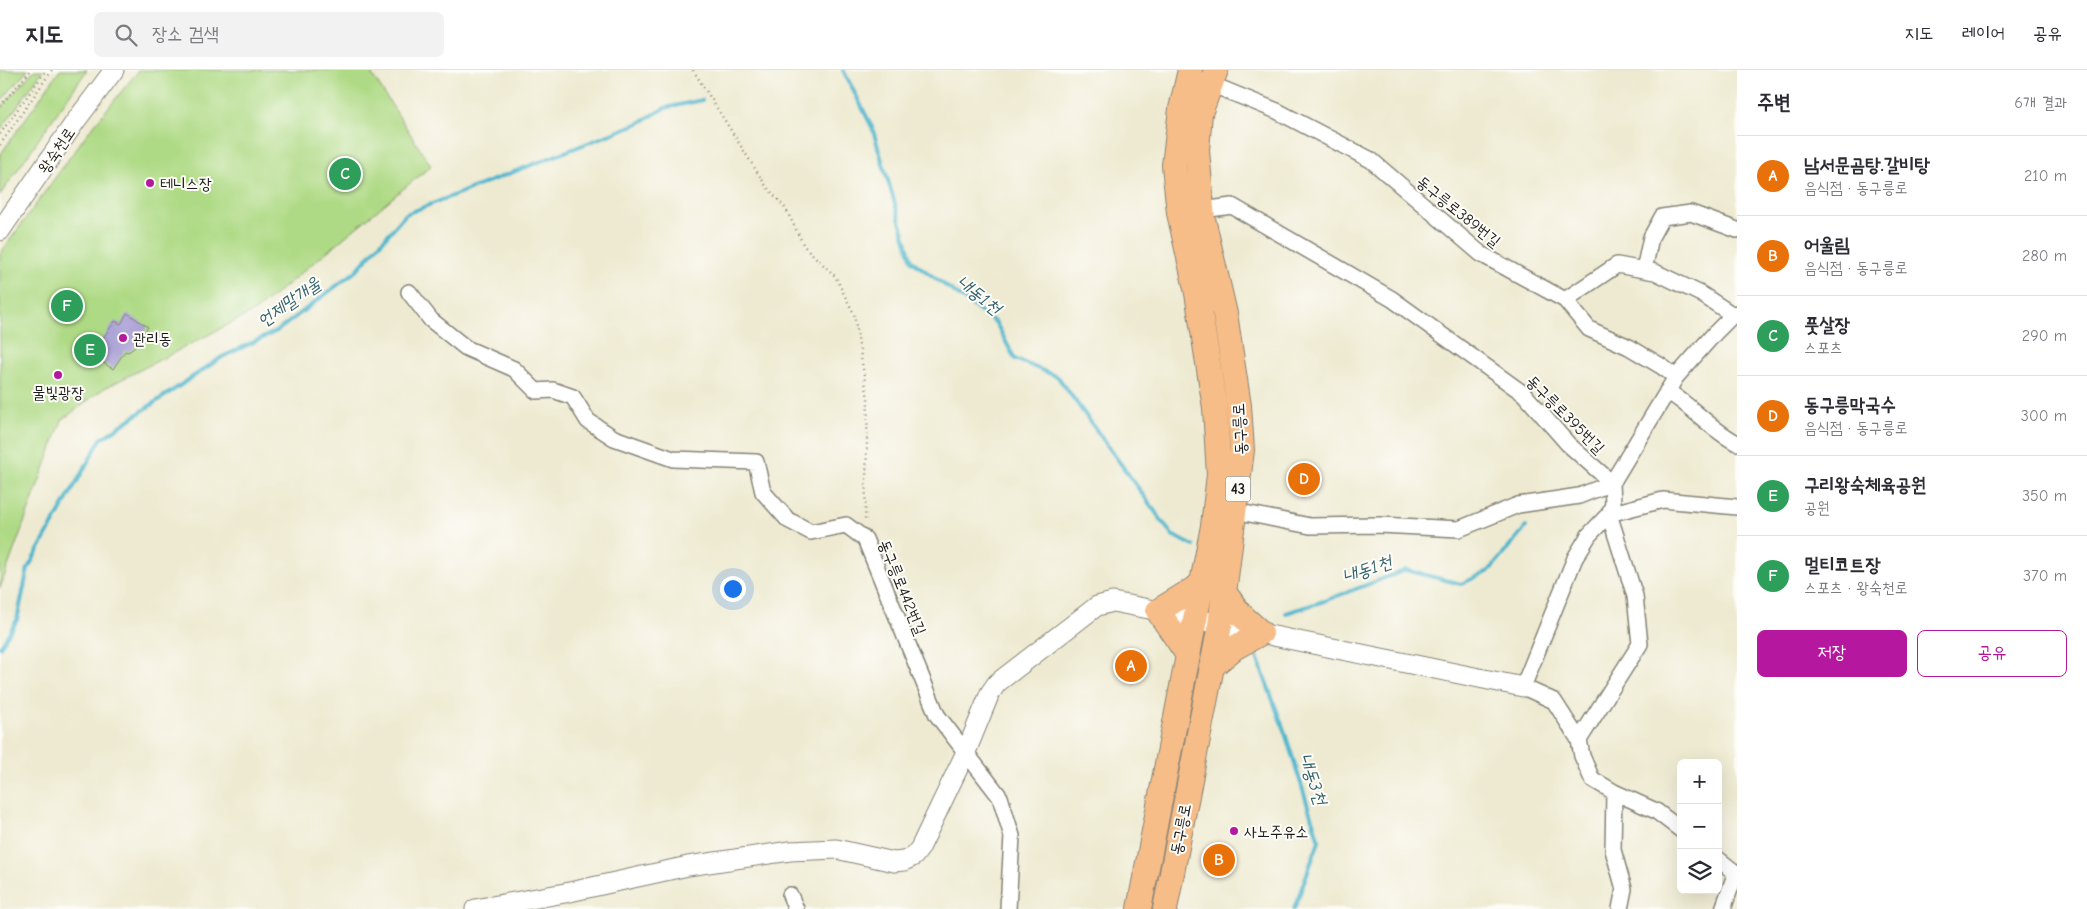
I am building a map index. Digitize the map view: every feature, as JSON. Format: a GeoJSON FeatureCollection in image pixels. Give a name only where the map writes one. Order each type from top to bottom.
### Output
{"type":"FeatureCollection","features":[{"type":"Feature","properties":{"kind":"main road","name":"동구릉로"},"geometry":{"type":"LineString","coordinates":[[1140,906],[1213,526],[1219,475],[1215,408],[1197,293],[1178,213],[1174,165],[1180,109],[1188,71]]}},
{"type":"Feature","properties":{"kind":"main road","name":"동구릉로"},"geometry":{"type":"LineString","coordinates":[[1167,909],[1220,625],[1242,450],[1239,406],[1225,314],[1202,210],[1197,150],[1200,113],[1213,77]]}},
{"type":"Feature","properties":{"kind":"main road"},"geometry":{"type":"LineString","coordinates":[[1188,655],[1158,611],[1202,584]]}},
{"type":"Feature","properties":{"kind":"main road"},"geometry":{"type":"LineString","coordinates":[[1212,667],[1234,648],[1261,633],[1240,614],[1224,592]]}},
{"type":"Feature","properties":{"kind":"street","name":"왕숙천로"},"geometry":{"type":"LineString","coordinates":[[0,232],[75,122],[114,70]]}},
{"type":"Feature","properties":{"kind":"street","name":"동구릉로389번길"},"geometry":{"type":"LineString","coordinates":[[1188,71],[1213,77],[1371,160],[1481,254],[1565,300],[1589,329],[1629,347],[1661,366],[1676,378]]}},
{"type":"Feature","properties":{"kind":"street","name":"동구릉로395번길"},"geometry":{"type":"LineString","coordinates":[[1178,213],[1232,206],[1392,299],[1524,394],[1568,444],[1612,484]]}},
{"type":"Feature","properties":{"kind":"street"},"geometry":{"type":"LineString","coordinates":[[1644,270],[1651,237],[1662,217],[1691,213],[1737,230]]}},
{"type":"Feature","properties":{"kind":"street"},"geometry":{"type":"LineString","coordinates":[[1523,687],[1575,558],[1589,535],[1609,514],[1613,504],[1612,484],[1676,378],[1735,314],[1655,272],[1617,264],[1565,300]]}},
{"type":"Feature","properties":{"kind":"street","name":"동구릉로442번길"},"geometry":{"type":"LineString","coordinates":[[410,292],[431,320],[466,348],[514,369],[536,391],[553,390],[573,397],[588,421],[614,438],[673,459],[756,462],[763,492],[788,520],[811,532],[846,525],[865,539],[937,714],[1000,797],[1012,836],[1008,909]]}},
{"type":"Feature","properties":{"kind":"street"},"geometry":{"type":"LineString","coordinates":[[1667,391],[1679,398],[1727,438],[1737,443]]}},
{"type":"Feature","properties":{"kind":"street"},"geometry":{"type":"LineString","coordinates":[[1235,511],[1310,526],[1380,525],[1459,528],[1518,505],[1579,496],[1612,484]]}},
{"type":"Feature","properties":{"kind":"street"},"geometry":{"type":"LineString","coordinates":[[1609,514],[1663,500],[1737,507]]}},
{"type":"Feature","properties":{"kind":"street"},"geometry":{"type":"LineString","coordinates":[[1579,740],[1640,644],[1635,596],[1609,514]]}},
{"type":"Feature","properties":{"kind":"street"},"geometry":{"type":"LineString","coordinates":[[474,909],[500,907],[688,866],[790,851],[836,849],[894,862],[904,861],[914,856],[920,848],[966,752],[990,693],[997,683],[1097,606],[1113,602],[1523,687],[1554,701],[1579,740],[1582,756],[1592,779],[1614,792],[1656,810],[1677,827]]}},
{"type":"Feature","properties":{"kind":"street"},"geometry":{"type":"LineString","coordinates":[[1614,792],[1613,850],[1624,889],[1620,909]]}},
{"type":"Feature","properties":{"kind":"street"},"geometry":{"type":"LineString","coordinates":[[1722,862],[1736,873],[1723,909]]}},
{"type":"Feature","properties":{"kind":"street"},"geometry":{"type":"LineString","coordinates":[[790,895],[796,909]]}},
{"type":"Feature","properties":{"kind":"street"},"geometry":{"type":"LineString","coordinates":[[1140,906],[1167,909]]}},
{"type":"Feature","properties":{"kind":"path"},"geometry":{"type":"LineString","coordinates":[[0,106],[31,70]]}},
{"type":"Feature","properties":{"kind":"path"},"geometry":{"type":"LineString","coordinates":[[0,134],[46,70]]}},
{"type":"Feature","properties":{"kind":"path"},"geometry":{"type":"LineString","coordinates":[[0,145],[52,70]]}},
{"type":"Feature","properties":{"kind":"path"},"geometry":{"type":"LineString","coordinates":[[693,70],[766,186],[786,209],[804,246],[835,276],[854,314],[868,399],[865,539]]}},
{"type":"Feature","properties":{"kind":"green space"},"geometry":{"type":"Polygon","coordinates":[[[0,70],[28,70],[0,102],[0,70]]]}},
{"type":"Feature","properties":{"kind":"green space"},"geometry":{"type":"Polygon","coordinates":[[[34,70],[43,70],[0,131],[0,109],[34,70]]]}},
{"type":"Feature","properties":{"kind":"green space"},"geometry":{"type":"Polygon","coordinates":[[[60,70],[87,70],[0,195],[0,155],[60,70]]]}},
{"type":"Feature","properties":{"kind":"green space"},"geometry":{"type":"Polygon","coordinates":[[[139,70],[369,70],[431,166],[255,311],[103,389],[62,420],[0,588],[0,254],[86,135],[139,70]]]}},
{"type":"Feature","properties":{"kind":"building","name":"관리동"},"geometry":{"type":"Polygon","coordinates":[[[127,313],[148,327],[134,348],[128,352],[125,351],[113,369],[91,355],[115,321],[121,324],[127,313]]]}},
{"type":"Feature","properties":{"kind":"waterway","name":"내동1천"},"geometry":{"type":"LineString","coordinates":[[843,70],[872,127],[912,261],[996,323],[1015,359],[1058,377],[1172,535],[1194,546]]}},
{"type":"Feature","properties":{"kind":"waterway","name":"언제말개울"},"geometry":{"type":"LineString","coordinates":[[0,647],[17,620],[28,568],[101,439],[222,357],[277,331],[356,271],[406,214],[639,123],[665,108],[702,100]]}},
{"type":"Feature","properties":{"kind":"waterway","name":"내동1천"},"geometry":{"type":"LineString","coordinates":[[1286,613],[1324,601],[1406,570],[1461,584],[1489,571],[1526,527]]}},
{"type":"Feature","properties":{"kind":"waterway","name":"내동3천"},"geometry":{"type":"LineString","coordinates":[[1257,657],[1285,733],[1319,841],[1294,909]]}},
{"type":"Feature","properties":{"kind":"place","name":"풋살장"},"geometry":{"type":"Point","coordinates":[345,174]}},
{"type":"Feature","properties":{"kind":"place","name":"테니스장"},"geometry":{"type":"Point","coordinates":[150,183]}},
{"type":"Feature","properties":{"kind":"place","name":"멀티코트장"},"geometry":{"type":"Point","coordinates":[67,306]}},
{"type":"Feature","properties":{"kind":"place","name":"관리동"},"geometry":{"type":"Point","coordinates":[123,338]}},
{"type":"Feature","properties":{"kind":"place","name":"구리왕숙체육공원"},"geometry":{"type":"Point","coordinates":[90,350]}},
{"type":"Feature","properties":{"kind":"place","name":"물빛광장"},"geometry":{"type":"Point","coordinates":[58,375]}},
{"type":"Feature","properties":{"kind":"place","name":"동구릉막국수"},"geometry":{"type":"Point","coordinates":[1304,479]}},
{"type":"Feature","properties":{"kind":"place","name":"남서문곰탕.갈비탕"},"geometry":{"type":"Point","coordinates":[1131,666]}},
{"type":"Feature","properties":{"kind":"place","name":"사노주유소"},"geometry":{"type":"Point","coordinates":[1234,831]}},
{"type":"Feature","properties":{"kind":"place","name":"어울림"},"geometry":{"type":"Point","coordinates":[1219,860]}}]}
